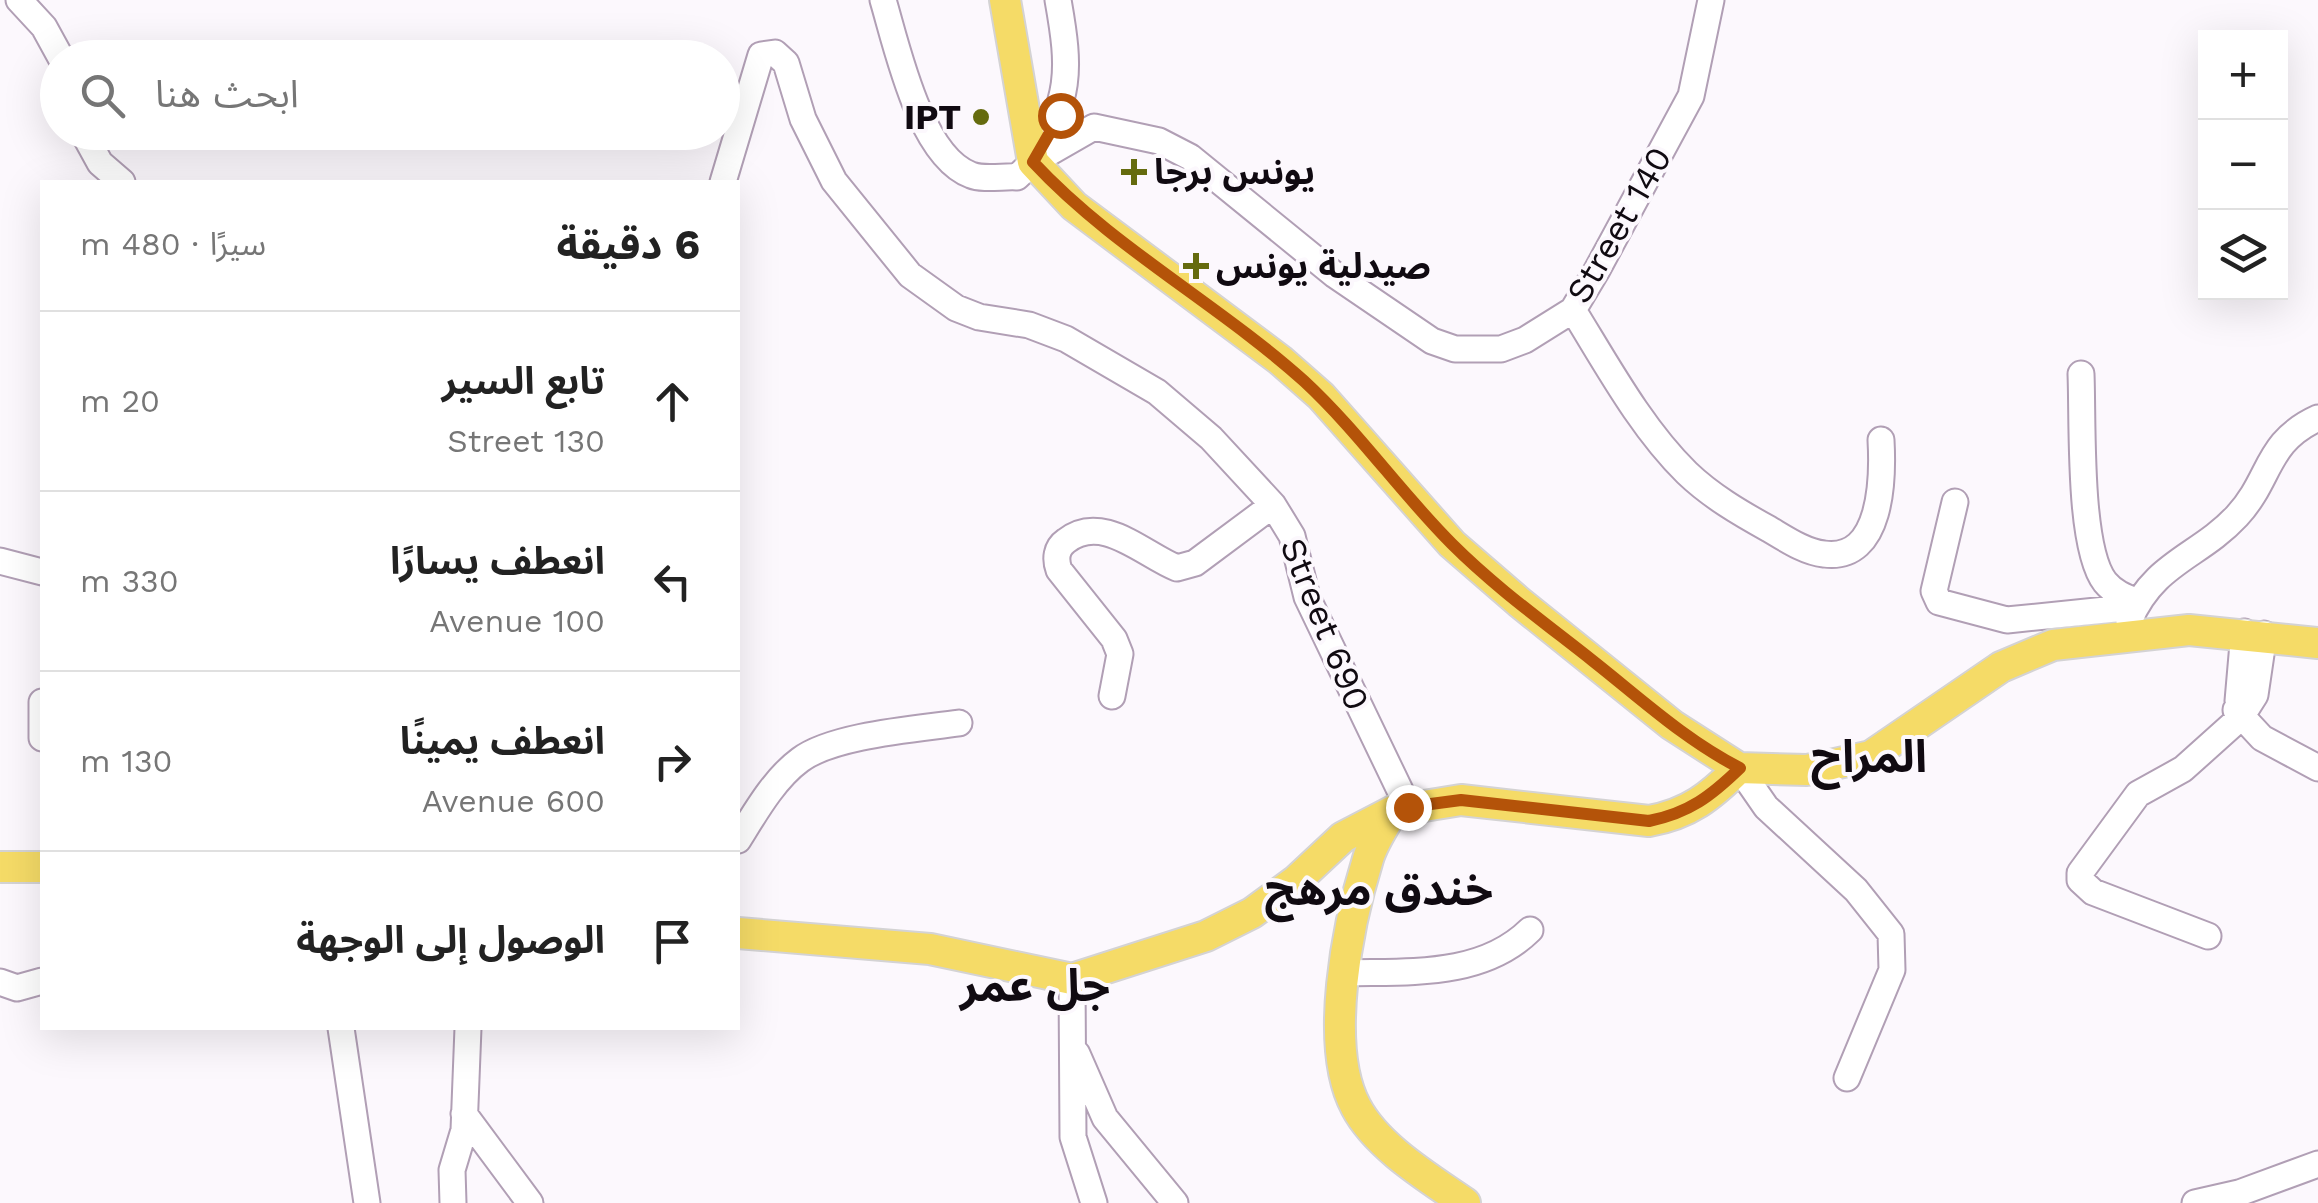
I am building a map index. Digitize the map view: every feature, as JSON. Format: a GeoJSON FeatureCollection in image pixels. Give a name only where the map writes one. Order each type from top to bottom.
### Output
{"type":"FeatureCollection","features":[{"type":"Feature","properties":{"kind":"main road"},"geometry":{"type":"LineString","coordinates":[[1005,0],[1033,162],[1074,206],[1307,384],[1452,544],[1519,602],[1696,743],[1740,768],[1807,770],[1871,756],[2001,667],[2132,614],[2189,630],[2254,633],[2318,643]]}},
{"type":"Feature","properties":{"kind":"main road"},"geometry":{"type":"LineString","coordinates":[[740,934],[930,950],[1072,980],[1206,936],[1252,913],[1297,880],[1343,837],[1400,809],[1461,800],[1649,821],[1678,816],[1708,800],[1740,768]]}},
{"type":"Feature","properties":{"kind":"main road"},"geometry":{"type":"LineString","coordinates":[[1400,809],[1368,855],[1344,973],[1342,1055],[1357,1110],[1382,1138],[1464,1203]]}},
{"type":"Feature","properties":{"kind":"main road"},"geometry":{"type":"LineString","coordinates":[[0,868],[40,866]]}},
{"type":"Feature","properties":{"kind":"street"},"geometry":{"type":"LineString","coordinates":[[20,0],[51,40]]}},
{"type":"Feature","properties":{"kind":"street","name":"Street 140"},"geometry":{"type":"LineString","coordinates":[[884,0],[914,103],[938,148],[970,175],[1017,177],[1033,162],[1094,128],[1160,141],[1222,180],[1398,321],[1454,348],[1500,349],[1573,310],[1691,96],[1711,0]]}},
{"type":"Feature","properties":{"kind":"street"},"geometry":{"type":"LineString","coordinates":[[1033,162],[1060,115],[1066,78],[1068,59],[1058,0]]}},
{"type":"Feature","properties":{"kind":"street","name":"Street 690"},"geometry":{"type":"LineString","coordinates":[[740,125],[761,55],[776,53],[786,63],[803,119],[834,181],[910,275],[956,308],[979,317],[1029,324],[1066,339],[1157,392],[1211,438],[1273,506],[1292,536],[1307,597],[1400,809]]}},
{"type":"Feature","properties":{"kind":"street"},"geometry":{"type":"LineString","coordinates":[[93,150],[100,163],[120,180]]}},
{"type":"Feature","properties":{"kind":"street","name":"Street 690"},"geometry":{"type":"LineString","coordinates":[[724,180],[733,150]]}},
{"type":"Feature","properties":{"kind":"street"},"geometry":{"type":"LineString","coordinates":[[1573,310],[1658,438],[1687,474],[1732,508],[1807,550],[1820,554],[1842,552],[1854,545],[1876,518],[1882,490],[1881,440]]}},
{"type":"Feature","properties":{"kind":"street"},"geometry":{"type":"LineString","coordinates":[[2081,374],[2088,527],[2103,580],[2132,614]]}},
{"type":"Feature","properties":{"kind":"street"},"geometry":{"type":"LineString","coordinates":[[1955,502],[1934,591],[1939,602],[2007,620],[2132,614],[2172,562],[2236,516],[2282,440],[2318,418]]}},
{"type":"Feature","properties":{"kind":"street"},"geometry":{"type":"LineString","coordinates":[[1112,696],[1120,654],[1114,639],[1059,570],[1055,560],[1059,548],[1068,538],[1097,531],[1113,534],[1178,568],[1195,564],[1273,506]]}},
{"type":"Feature","properties":{"kind":"street"},"geometry":{"type":"LineString","coordinates":[[0,560],[40,571]]}},
{"type":"Feature","properties":{"kind":"street"},"geometry":{"type":"LineString","coordinates":[[2208,936],[2093,892],[2080,880],[2084,865],[2138,794],[2196,760],[2236,717],[2254,633]]}},
{"type":"Feature","properties":{"kind":"street"},"geometry":{"type":"LineString","coordinates":[[2236,717],[2278,749],[2318,768]]}},
{"type":"Feature","properties":{"kind":"street"},"geometry":{"type":"LineString","coordinates":[[740,837],[781,778],[802,758],[901,731],[959,724]]}},
{"type":"Feature","properties":{"kind":"street"},"geometry":{"type":"LineString","coordinates":[[1740,768],[1766,807],[1856,890],[1891,934],[1892,970],[1847,1078]]}},
{"type":"Feature","properties":{"kind":"street"},"geometry":{"type":"LineString","coordinates":[[1344,973],[1454,970],[1512,948],[1530,930]]}},
{"type":"Feature","properties":{"kind":"street"},"geometry":{"type":"LineString","coordinates":[[1072,980],[1073,1137],[1094,1203]]}},
{"type":"Feature","properties":{"kind":"street"},"geometry":{"type":"LineString","coordinates":[[0,982],[17,988],[40,982]]}},
{"type":"Feature","properties":{"kind":"street"},"geometry":{"type":"LineString","coordinates":[[340,1030],[367,1203]]}},
{"type":"Feature","properties":{"kind":"street"},"geometry":{"type":"LineString","coordinates":[[453,1203],[452,1170],[464,1114],[468,1030]]}},
{"type":"Feature","properties":{"kind":"street"},"geometry":{"type":"LineString","coordinates":[[1070,1040],[1105,1118],[1175,1203]]}},
{"type":"Feature","properties":{"kind":"street"},"geometry":{"type":"LineString","coordinates":[[464,1114],[530,1203]]}},
{"type":"Feature","properties":{"kind":"street"},"geometry":{"type":"LineString","coordinates":[[2196,1203],[2239,1193],[2318,1164]]}},
{"type":"Feature","properties":{"kind":"place","name":"IPT"},"geometry":{"type":"Point","coordinates":[981,117]}},
{"type":"Feature","properties":{"kind":"place","name":"يونس برجا"},"geometry":{"type":"Point","coordinates":[1134,172]}},
{"type":"Feature","properties":{"kind":"place","name":"صيدلية يونس"},"geometry":{"type":"Point","coordinates":[1196,266]}},
{"type":"Feature","properties":{"kind":"district","name":"المراح"},"geometry":{"type":"Point","coordinates":[1869,756]}},
{"type":"Feature","properties":{"kind":"district","name":"خندق مرهج"},"geometry":{"type":"Point","coordinates":[1379,889]}},
{"type":"Feature","properties":{"kind":"district","name":"جل عمر"},"geometry":{"type":"Point","coordinates":[1035,985]}},
{"type":"Feature","properties":{"kind":"route"},"geometry":{"type":"LineString","coordinates":[[1060,115],[1033,162],[1074,206],[1280,360],[1320,396],[1452,544],[1519,602],[1708,752],[1740,768],[1708,800],[1678,816],[1649,821],[1461,800],[1408,807]]}}]}
